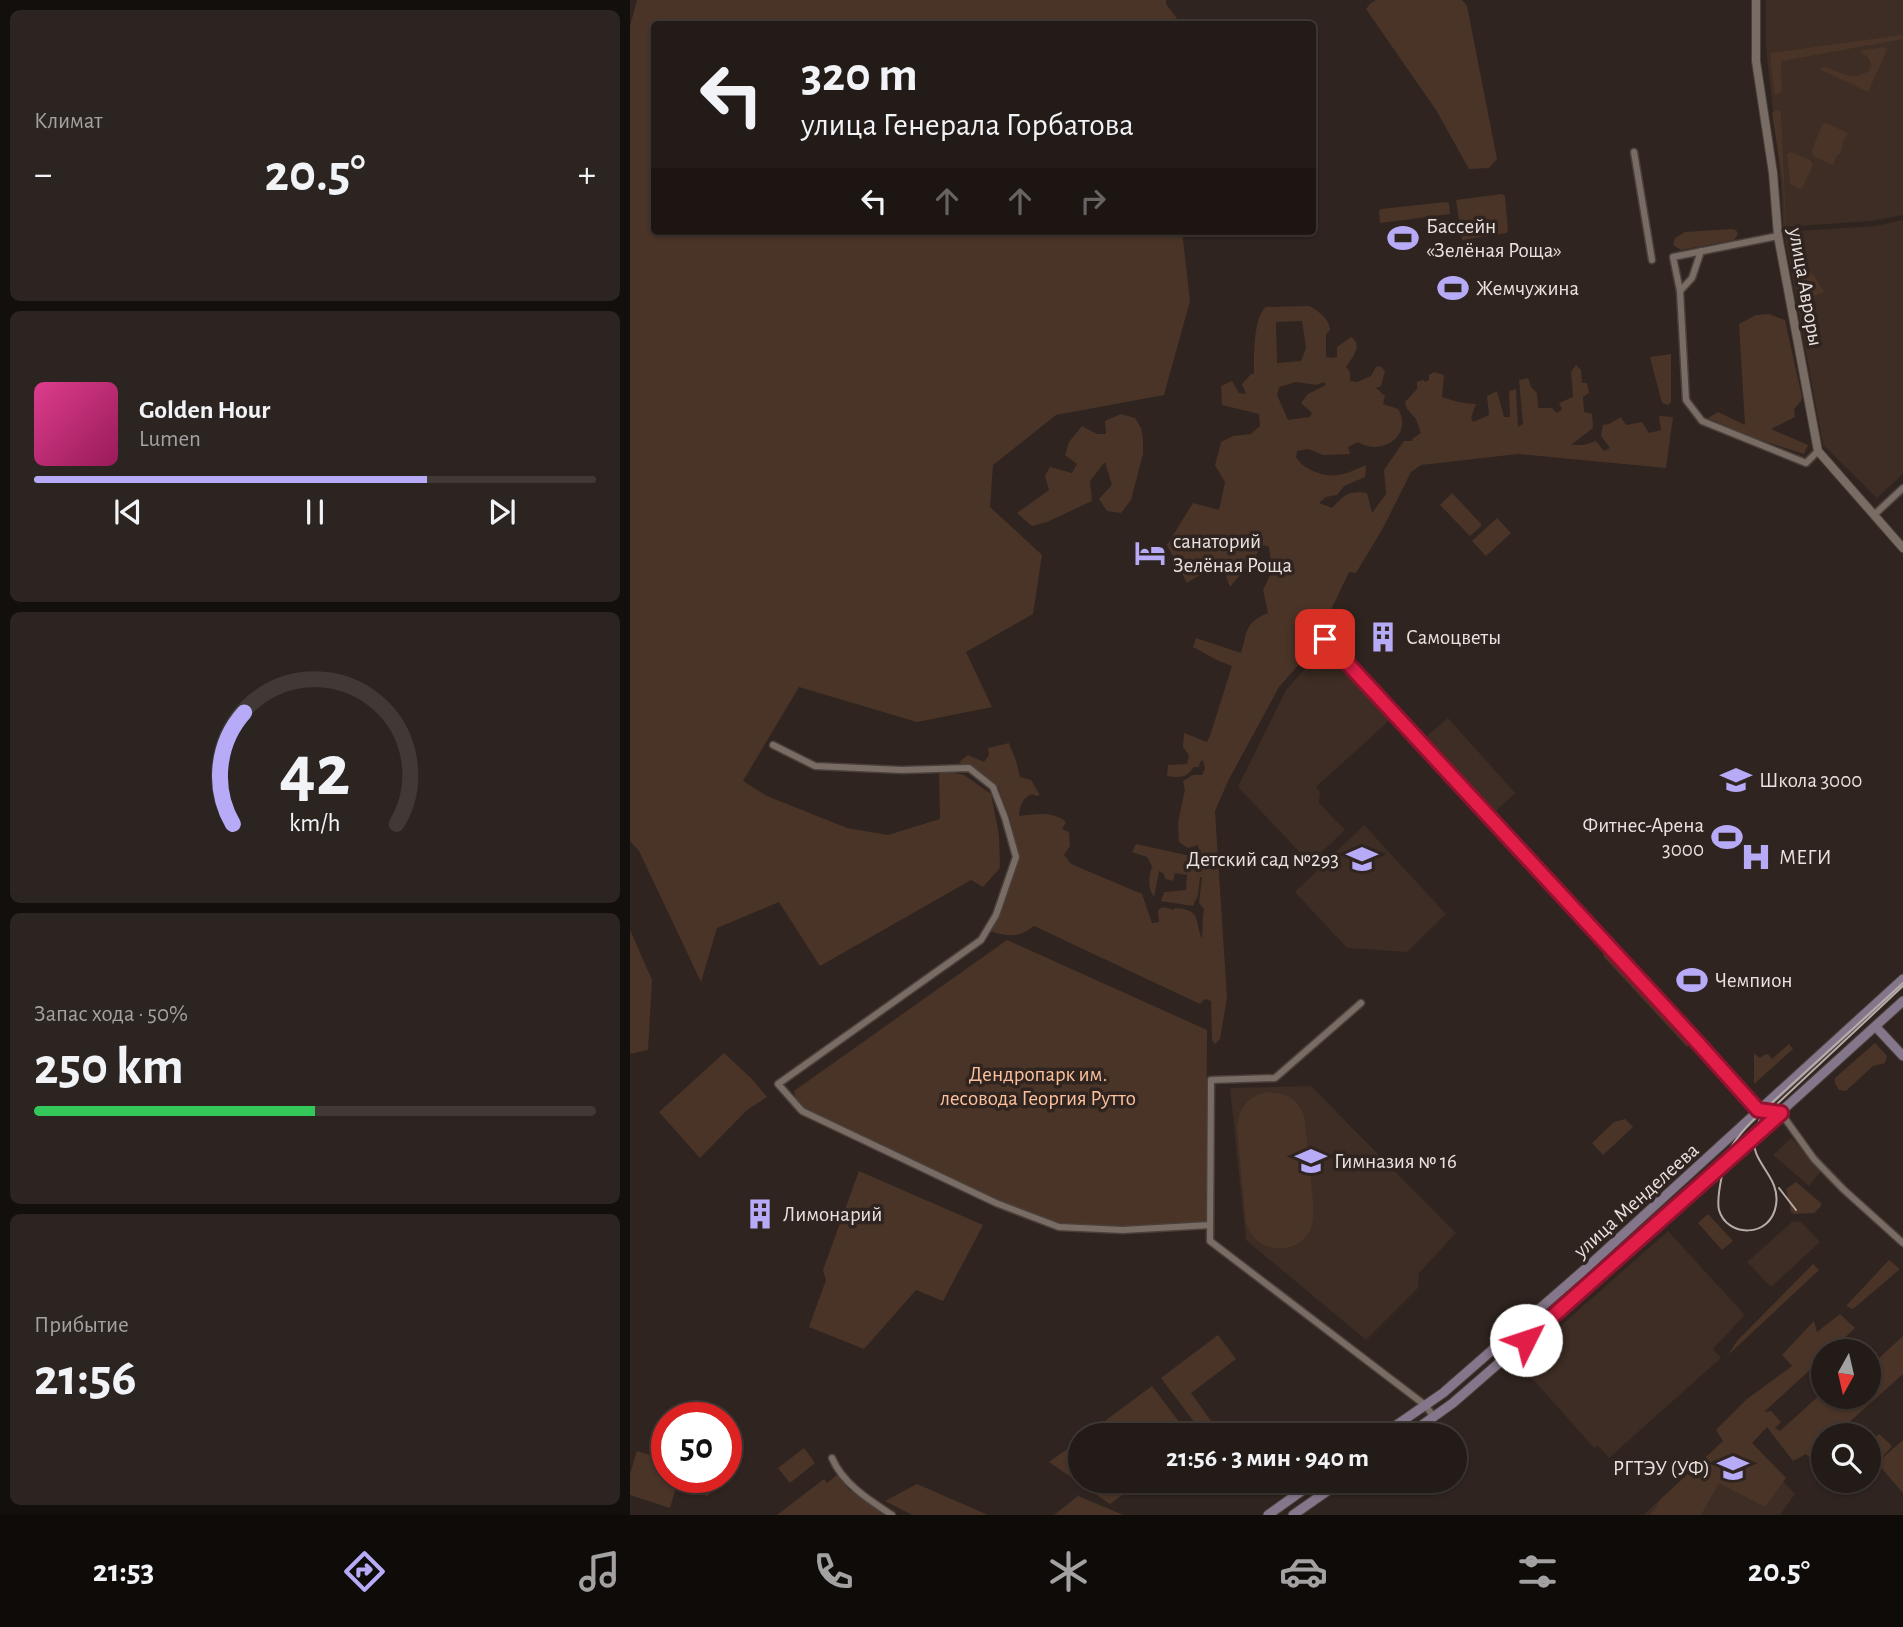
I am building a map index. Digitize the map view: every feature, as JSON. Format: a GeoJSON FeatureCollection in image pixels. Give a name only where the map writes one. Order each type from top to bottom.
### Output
{"type":"FeatureCollection","features":[{"type":"Feature","properties":{"kind":"main road","name":"улица Менделеева"},"geometry":{"type":"LineString","coordinates":[[1399,1423],[1443,1393],[1584,1270],[1903,979]]}},
{"type":"Feature","properties":{"kind":"main road","name":"улица Менделеева"},"geometry":{"type":"LineString","coordinates":[[1425,1423],[1453,1403],[1556,1314],[1903,1001]]}},
{"type":"Feature","properties":{"kind":"main road"},"geometry":{"type":"LineString","coordinates":[[1876,1027],[1903,1056]]}},
{"type":"Feature","properties":{"kind":"main road"},"geometry":{"type":"LineString","coordinates":[[1268,1515],[1299,1493]]}},
{"type":"Feature","properties":{"kind":"main road"},"geometry":{"type":"LineString","coordinates":[[1293,1515],[1324,1493]]}},
{"type":"Feature","properties":{"kind":"street","name":"улица Авроры"},"geometry":{"type":"LineString","coordinates":[[1756,0],[1756,61],[1773,173],[1778,236],[1818,451]]}},
{"type":"Feature","properties":{"kind":"street"},"geometry":{"type":"LineString","coordinates":[[1634,152],[1652,260]]}},
{"type":"Feature","properties":{"kind":"street"},"geometry":{"type":"LineString","coordinates":[[1778,236],[1673,257],[1680,291],[1686,400],[1702,421],[1806,463],[1818,451],[1903,548]]}},
{"type":"Feature","properties":{"kind":"street"},"geometry":{"type":"LineString","coordinates":[[1680,291],[1692,278],[1701,251]]}},
{"type":"Feature","properties":{"kind":"street"},"geometry":{"type":"LineString","coordinates":[[1874,515],[1903,488]]}},
{"type":"Feature","properties":{"kind":"street"},"geometry":{"type":"LineString","coordinates":[[1325,639],[1758,1110],[1781,1113],[1814,1160],[1903,1243]]}},
{"type":"Feature","properties":{"kind":"street"},"geometry":{"type":"LineString","coordinates":[[773,745],[815,766],[902,770],[969,768],[993,787],[1016,857],[996,915],[981,940],[778,1084],[789,1098],[802,1111],[996,1203],[1059,1227],[1123,1230],[1210,1225]]}},
{"type":"Feature","properties":{"kind":"street"},"geometry":{"type":"LineString","coordinates":[[1361,1003],[1275,1077],[1211,1080],[1210,1241],[1425,1405],[1434,1417]]}},
{"type":"Feature","properties":{"kind":"street"},"geometry":{"type":"LineString","coordinates":[[832,1458],[853,1487],[892,1515]]}},
{"type":"Feature","properties":{"kind":"shaded area"},"geometry":{"type":"Polygon","coordinates":[[[1766,0],[1903,0],[1903,215],[1871,221],[1783,227],[1781,182],[1766,48],[1766,0]]]}},
{"type":"Feature","properties":{"kind":"shaded area"},"geometry":{"type":"Polygon","coordinates":[[[1903,220],[1903,474],[1877,498],[1823,445],[1784,232],[1876,226],[1903,220]]]}},
{"type":"Feature","properties":{"kind":"shaded area"},"geometry":{"type":"Polygon","coordinates":[[[1322,650],[1326,651],[1391,719],[1316,787],[1320,792],[1319,803],[1345,830],[1310,863],[1238,787],[1286,690],[1322,650]]]}},
{"type":"Feature","properties":{"kind":"shaded area"},"geometry":{"type":"Polygon","coordinates":[[[1448,718],[1515,793],[1495,812],[1427,736],[1448,718]]]}},
{"type":"Feature","properties":{"kind":"shaded area","name":"Детский сад №293"},"geometry":{"type":"Polygon","coordinates":[[[1364,825],[1446,914],[1407,952],[1347,948],[1295,892],[1364,825]]]}},
{"type":"Feature","properties":{"kind":"shaded area","name":"Гимназия № 16"},"geometry":{"type":"Polygon","coordinates":[[[1311,1086],[1456,1233],[1419,1273],[1418,1288],[1366,1340],[1246,1240],[1230,1088],[1311,1086]]]}},
{"type":"Feature","properties":{"kind":"shaded area"},"geometry":{"type":"Polygon","coordinates":[[[1791,1138],[1822,1170],[1809,1186],[1773,1155],[1791,1138]]]}},
{"type":"Feature","properties":{"kind":"shaded area"},"geometry":{"type":"Polygon","coordinates":[[[1800,1221],[1820,1242],[1771,1287],[1747,1262],[1792,1222],[1800,1221]]]}},
{"type":"Feature","properties":{"kind":"shaded area"},"geometry":{"type":"Polygon","coordinates":[[[1668,1231],[1745,1315],[1713,1349],[1721,1358],[1609,1458],[1598,1446],[1594,1448],[1521,1366],[1521,1361],[1668,1231]]]}},
{"type":"Feature","properties":{"kind":"shaded area","name":"РГТЭУ (УФ)"},"geometry":{"type":"Polygon","coordinates":[[[1736,1430],[1795,1494],[1780,1515],[1643,1515],[1736,1430]]]}},
{"type":"Feature","properties":{"kind":"green space"},"geometry":{"type":"Polygon","coordinates":[[[637,0],[1166,0],[1179,21],[651,21],[651,235],[1182,235],[1190,301],[1164,395],[1056,415],[993,465],[990,507],[1042,555],[1033,614],[966,652],[992,707],[917,722],[799,687],[743,781],[767,796],[847,828],[888,835],[940,819],[939,770],[964,775],[991,794],[999,835],[1000,868],[983,887],[971,880],[820,966],[779,902],[717,928],[701,982],[639,851],[630,841],[630,26],[637,0]]]}},
{"type":"Feature","properties":{"kind":"green space"},"geometry":{"type":"Polygon","coordinates":[[[1376,0],[1462,0],[1467,6],[1497,159],[1489,168],[1469,169],[1436,110],[1366,9],[1376,0]]]}},
{"type":"Feature","properties":{"kind":"green space"},"geometry":{"type":"Polygon","coordinates":[[[1902,35],[1903,39],[1782,61],[1782,91],[1774,94],[1770,53],[1902,35]]]}},
{"type":"Feature","properties":{"kind":"green space"},"geometry":{"type":"Polygon","coordinates":[[[1884,47],[1887,50],[1868,92],[1821,70],[1824,66],[1846,75],[1863,74],[1869,71],[1871,63],[1868,57],[1859,51],[1884,47]]]}},
{"type":"Feature","properties":{"kind":"green space"},"geometry":{"type":"Polygon","coordinates":[[[1776,110],[1781,114],[1786,225],[1783,182],[1772,113],[1776,110]]]}},
{"type":"Feature","properties":{"kind":"green space"},"geometry":{"type":"Polygon","coordinates":[[[1826,123],[1848,133],[1833,165],[1813,156],[1812,150],[1822,125],[1826,123]]]}},
{"type":"Feature","properties":{"kind":"green space"},"geometry":{"type":"Polygon","coordinates":[[[1791,152],[1810,160],[1813,165],[1800,189],[1790,184],[1787,154],[1791,152]]]}},
{"type":"Feature","properties":{"kind":"green space"},"geometry":{"type":"Polygon","coordinates":[[[1502,194],[1505,196],[1508,231],[1462,240],[1456,200],[1502,194]]]}},
{"type":"Feature","properties":{"kind":"green space"},"geometry":{"type":"Polygon","coordinates":[[[1449,203],[1450,214],[1380,223],[1381,209],[1449,203]]]}},
{"type":"Feature","properties":{"kind":"green space"},"geometry":{"type":"Polygon","coordinates":[[[1732,229],[1738,234],[1734,240],[1681,250],[1673,245],[1675,238],[1685,232],[1732,229]]]}},
{"type":"Feature","properties":{"kind":"green space"},"geometry":{"type":"Polygon","coordinates":[[[1799,265],[1813,274],[1824,292],[1803,300],[1796,270],[1799,265]]]}},
{"type":"Feature","properties":{"kind":"green space"},"geometry":{"type":"Polygon","coordinates":[[[1309,306],[1320,313],[1326,319],[1330,330],[1326,334],[1326,357],[1337,357],[1337,347],[1351,337],[1355,340],[1357,348],[1346,367],[1350,372],[1350,381],[1357,382],[1371,376],[1376,367],[1380,366],[1385,371],[1381,386],[1376,388],[1385,396],[1383,404],[1398,409],[1402,419],[1402,428],[1398,435],[1385,445],[1367,446],[1358,442],[1348,447],[1350,454],[1323,455],[1308,449],[1297,451],[1296,457],[1303,466],[1328,475],[1346,473],[1366,465],[1365,477],[1344,486],[1337,495],[1326,497],[1319,503],[1332,508],[1347,494],[1367,493],[1372,513],[1386,494],[1384,470],[1404,441],[1413,441],[1412,439],[1421,433],[1405,402],[1417,389],[1417,382],[1429,380],[1429,375],[1434,372],[1444,375],[1442,397],[1476,404],[1471,418],[1473,422],[1489,415],[1487,396],[1497,391],[1504,417],[1510,417],[1509,391],[1516,389],[1518,427],[1523,424],[1519,380],[1528,378],[1537,393],[1538,408],[1552,408],[1557,413],[1562,409],[1559,403],[1573,397],[1571,372],[1576,365],[1581,370],[1582,383],[1587,383],[1589,393],[1583,397],[1584,412],[1592,414],[1593,428],[1571,445],[1596,441],[1604,451],[1610,448],[1601,436],[1603,425],[1621,417],[1626,425],[1642,422],[1649,433],[1661,430],[1659,416],[1673,417],[1666,468],[1518,454],[1421,465],[1411,472],[1383,528],[1356,573],[1349,572],[1330,612],[1316,628],[1323,637],[1279,687],[1228,781],[1215,811],[1227,998],[1220,1039],[1215,1044],[1212,1040],[1211,1001],[1205,999],[1200,1004],[1034,926],[1012,935],[989,931],[1019,855],[1010,818],[998,787],[959,762],[968,755],[984,762],[989,755],[988,748],[1009,743],[1020,777],[1031,780],[1040,795],[1032,794],[1024,800],[1019,816],[1044,814],[1066,822],[1062,829],[1069,832],[1070,846],[1064,855],[1071,864],[1142,894],[1152,923],[1159,922],[1158,910],[1163,907],[1184,909],[1193,913],[1202,939],[1204,909],[1199,903],[1202,877],[1193,906],[1161,901],[1164,892],[1186,890],[1187,875],[1175,873],[1173,881],[1166,879],[1159,871],[1154,897],[1149,882],[1152,866],[1147,857],[1132,852],[1136,844],[1186,855],[1199,852],[1198,845],[1188,848],[1179,842],[1178,822],[1185,790],[1183,781],[1193,775],[1202,775],[1205,769],[1203,760],[1199,767],[1194,767],[1179,777],[1167,776],[1168,765],[1187,764],[1189,755],[1183,747],[1184,733],[1207,742],[1232,666],[1193,647],[1196,638],[1241,653],[1251,624],[1268,613],[1263,590],[1272,571],[1269,547],[1264,545],[1230,587],[1221,562],[1187,583],[1167,545],[1193,503],[1219,510],[1225,482],[1215,465],[1221,442],[1233,436],[1251,434],[1260,426],[1259,414],[1222,405],[1221,386],[1232,381],[1239,393],[1246,394],[1242,384],[1254,374],[1256,329],[1266,307],[1309,306]],[[1302,321],[1276,322],[1277,363],[1301,361],[1306,348],[1302,321]],[[1296,382],[1279,387],[1277,395],[1288,420],[1310,417],[1312,413],[1301,403],[1308,394],[1326,385],[1324,382],[1316,385],[1296,382]]]}},
{"type":"Feature","properties":{"kind":"green space"},"geometry":{"type":"Polygon","coordinates":[[[1769,314],[1785,320],[1802,397],[1794,409],[1795,417],[1771,429],[1808,445],[1804,454],[1754,438],[1708,418],[1718,412],[1745,425],[1739,324],[1756,315],[1769,314]]]}},
{"type":"Feature","properties":{"kind":"green space"},"geometry":{"type":"Polygon","coordinates":[[[1671,354],[1671,402],[1668,405],[1662,403],[1650,357],[1671,354]]]}},
{"type":"Feature","properties":{"kind":"green space"},"geometry":{"type":"Polygon","coordinates":[[[1121,414],[1135,418],[1141,428],[1143,454],[1131,500],[1121,513],[1107,511],[1099,499],[1112,485],[1105,462],[1090,481],[1092,501],[1032,526],[1017,513],[1049,490],[1045,476],[1050,467],[1072,473],[1077,464],[1065,455],[1069,442],[1082,426],[1097,434],[1106,434],[1105,421],[1121,414]]]}},
{"type":"Feature","properties":{"kind":"green space"},"geometry":{"type":"Polygon","coordinates":[[[1452,493],[1482,525],[1470,536],[1440,505],[1452,493]]]}},
{"type":"Feature","properties":{"kind":"green space"},"geometry":{"type":"Polygon","coordinates":[[[1497,518],[1511,533],[1486,556],[1472,541],[1497,518]]]}},
{"type":"Feature","properties":{"kind":"green space"},"geometry":{"type":"Polygon","coordinates":[[[630,930],[652,980],[648,1050],[630,1054],[630,930]]]}},
{"type":"Feature","properties":{"kind":"green space","name":"Дендропарк им. лесовода Георгия Рутто"},"geometry":{"type":"Polygon","coordinates":[[[1007,940],[1207,1030],[1206,1221],[1123,1227],[1058,1224],[998,1200],[798,1106],[794,1091],[1007,940]]]}},
{"type":"Feature","properties":{"kind":"green space"},"geometry":{"type":"Polygon","coordinates":[[[1607,952],[1691,1043],[1687,1047],[1603,956],[1607,952]]]}},
{"type":"Feature","properties":{"kind":"green space"},"geometry":{"type":"Polygon","coordinates":[[[1875,1043],[1887,1056],[1885,1063],[1873,1066],[1846,1091],[1839,1090],[1835,1078],[1875,1043]]]}},
{"type":"Feature","properties":{"kind":"green space"},"geometry":{"type":"Polygon","coordinates":[[[1789,1044],[1793,1049],[1754,1084],[1754,1053],[1760,1058],[1768,1054],[1772,1059],[1789,1044]]]}},
{"type":"Feature","properties":{"kind":"green space"},"geometry":{"type":"Polygon","coordinates":[[[724,1053],[767,1097],[747,1110],[700,1158],[659,1112],[724,1053]]]}},
{"type":"Feature","properties":{"kind":"green space"},"geometry":{"type":"Polygon","coordinates":[[[1266,1092],[1285,1095],[1294,1100],[1304,1115],[1313,1203],[1312,1225],[1304,1239],[1285,1248],[1262,1244],[1246,1224],[1238,1121],[1245,1105],[1253,1097],[1266,1092]]]}},
{"type":"Feature","properties":{"kind":"green space"},"geometry":{"type":"Polygon","coordinates":[[[1625,1119],[1633,1127],[1603,1155],[1592,1143],[1614,1122],[1625,1119]]]}},
{"type":"Feature","properties":{"kind":"green space"},"geometry":{"type":"Polygon","coordinates":[[[859,1171],[983,1225],[943,1301],[916,1290],[864,1349],[809,1327],[826,1280],[823,1270],[859,1171]]]}},
{"type":"Feature","properties":{"kind":"green space"},"geometry":{"type":"Polygon","coordinates":[[[1796,1182],[1821,1203],[1814,1213],[1791,1212],[1786,1189],[1796,1182]]]}},
{"type":"Feature","properties":{"kind":"green space"},"geometry":{"type":"Polygon","coordinates":[[[1708,1214],[1733,1241],[1722,1250],[1698,1223],[1708,1214]]]}},
{"type":"Feature","properties":{"kind":"green space"},"geometry":{"type":"Polygon","coordinates":[[[1889,1260],[1900,1269],[1853,1309],[1846,1306],[1889,1260]]]}},
{"type":"Feature","properties":{"kind":"green space"},"geometry":{"type":"Polygon","coordinates":[[[1813,1264],[1819,1270],[1728,1355],[1737,1341],[1813,1264]]]}},
{"type":"Feature","properties":{"kind":"green space"},"geometry":{"type":"Polygon","coordinates":[[[1840,1314],[1855,1328],[1844,1339],[1811,1339],[1811,1369],[1764,1412],[1771,1411],[1781,1422],[1775,1428],[1780,1431],[1811,1403],[1811,1409],[1864,1409],[1848,1423],[1811,1423],[1810,1458],[1806,1454],[1793,1461],[1767,1427],[1752,1443],[1786,1478],[1765,1507],[1719,1483],[1701,1515],[1650,1515],[1662,1498],[1723,1441],[1716,1430],[1747,1399],[1792,1366],[1782,1355],[1814,1321],[1817,1332],[1840,1314]]]}},
{"type":"Feature","properties":{"kind":"green space"},"geometry":{"type":"Polygon","coordinates":[[[1218,1335],[1236,1359],[1191,1393],[1212,1423],[1195,1423],[1161,1378],[1218,1335]]]}},
{"type":"Feature","properties":{"kind":"green space"},"geometry":{"type":"Polygon","coordinates":[[[1903,1336],[1903,1374],[1881,1394],[1881,1356],[1903,1336]]]}},
{"type":"Feature","properties":{"kind":"green space"},"geometry":{"type":"Polygon","coordinates":[[[1152,1386],[1180,1423],[1102,1423],[1152,1386]]]}},
{"type":"Feature","properties":{"kind":"green space"},"geometry":{"type":"Polygon","coordinates":[[[1881,1436],[1892,1446],[1881,1459],[1881,1436]]]}},
{"type":"Feature","properties":{"kind":"green space"},"geometry":{"type":"Polygon","coordinates":[[[1903,1440],[1903,1493],[1881,1468],[1881,1459],[1903,1440]]]}},
{"type":"Feature","properties":{"kind":"green space"},"geometry":{"type":"Polygon","coordinates":[[[804,1448],[815,1463],[790,1483],[778,1468],[804,1448]]]}},
{"type":"Feature","properties":{"kind":"green space"},"geometry":{"type":"Polygon","coordinates":[[[1068,1449],[1068,1475],[1049,1462],[1068,1449]]]}},
{"type":"Feature","properties":{"kind":"green space"},"geometry":{"type":"Polygon","coordinates":[[[637,1451],[651,1455],[651,1493],[674,1493],[670,1508],[630,1495],[630,1474],[637,1451]]]}},
{"type":"Feature","properties":{"kind":"green space"},"geometry":{"type":"Polygon","coordinates":[[[837,1475],[849,1490],[886,1515],[777,1515],[824,1479],[827,1483],[837,1475]]]}},
{"type":"Feature","properties":{"kind":"green space"},"geometry":{"type":"Polygon","coordinates":[[[917,1484],[988,1515],[912,1515],[885,1501],[917,1484]]]}},
{"type":"Feature","properties":{"kind":"green space"},"geometry":{"type":"Polygon","coordinates":[[[1094,1493],[1125,1493],[1110,1504],[1094,1493]]]}},
{"type":"Feature","properties":{"kind":"green space"},"geometry":{"type":"Polygon","coordinates":[[[1078,1496],[1121,1514],[1122,1515],[1054,1515],[1078,1496]]]}},
{"type":"Feature","properties":{"kind":"tram line"},"geometry":{"type":"LineString","coordinates":[[1903,983],[1745,1128],[1733,1144],[1724,1166],[1718,1204],[1724,1219],[1731,1226],[1749,1230],[1758,1228],[1766,1224],[1776,1205],[1774,1186],[1754,1146],[1759,1121],[1903,986]]}},
{"type":"Feature","properties":{"kind":"tram line"},"geometry":{"type":"LineString","coordinates":[[1779,1188],[1796,1210]]}},
{"type":"Feature","properties":{"kind":"place","name":"Бассейн «Зелёная Роща»"},"geometry":{"type":"Point","coordinates":[1403,238]}},
{"type":"Feature","properties":{"kind":"place","name":"Жемчужина"},"geometry":{"type":"Point","coordinates":[1453,288]}},
{"type":"Feature","properties":{"kind":"place","name":"санаторий Зелёная Роща"},"geometry":{"type":"Point","coordinates":[1150,553]}},
{"type":"Feature","properties":{"kind":"place","name":"Самоцветы"},"geometry":{"type":"Point","coordinates":[1383,637]}},
{"type":"Feature","properties":{"kind":"place","name":"Школа 3000"},"geometry":{"type":"Point","coordinates":[1736,780]}},
{"type":"Feature","properties":{"kind":"place","name":"Фитнес-Арена 3000"},"geometry":{"type":"Point","coordinates":[1727,837]}},
{"type":"Feature","properties":{"kind":"place","name":"МЕГИ"},"geometry":{"type":"Point","coordinates":[1756,857]}},
{"type":"Feature","properties":{"kind":"place","name":"Детский сад №293"},"geometry":{"type":"Point","coordinates":[1362,859]}},
{"type":"Feature","properties":{"kind":"place","name":"Чемпион"},"geometry":{"type":"Point","coordinates":[1692,980]}},
{"type":"Feature","properties":{"kind":"place","name":"Гимназия № 16"},"geometry":{"type":"Point","coordinates":[1311,1161]}},
{"type":"Feature","properties":{"kind":"place","name":"Лимонарий"},"geometry":{"type":"Point","coordinates":[760,1214]}},
{"type":"Feature","properties":{"kind":"place","name":"РГТЭУ (УФ)"},"geometry":{"type":"Point","coordinates":[1733,1468]}},
{"type":"Feature","properties":{"kind":"route"},"geometry":{"type":"LineString","coordinates":[[1325,639],[1758,1110],[1781,1113],[1526,1340]]}}]}
